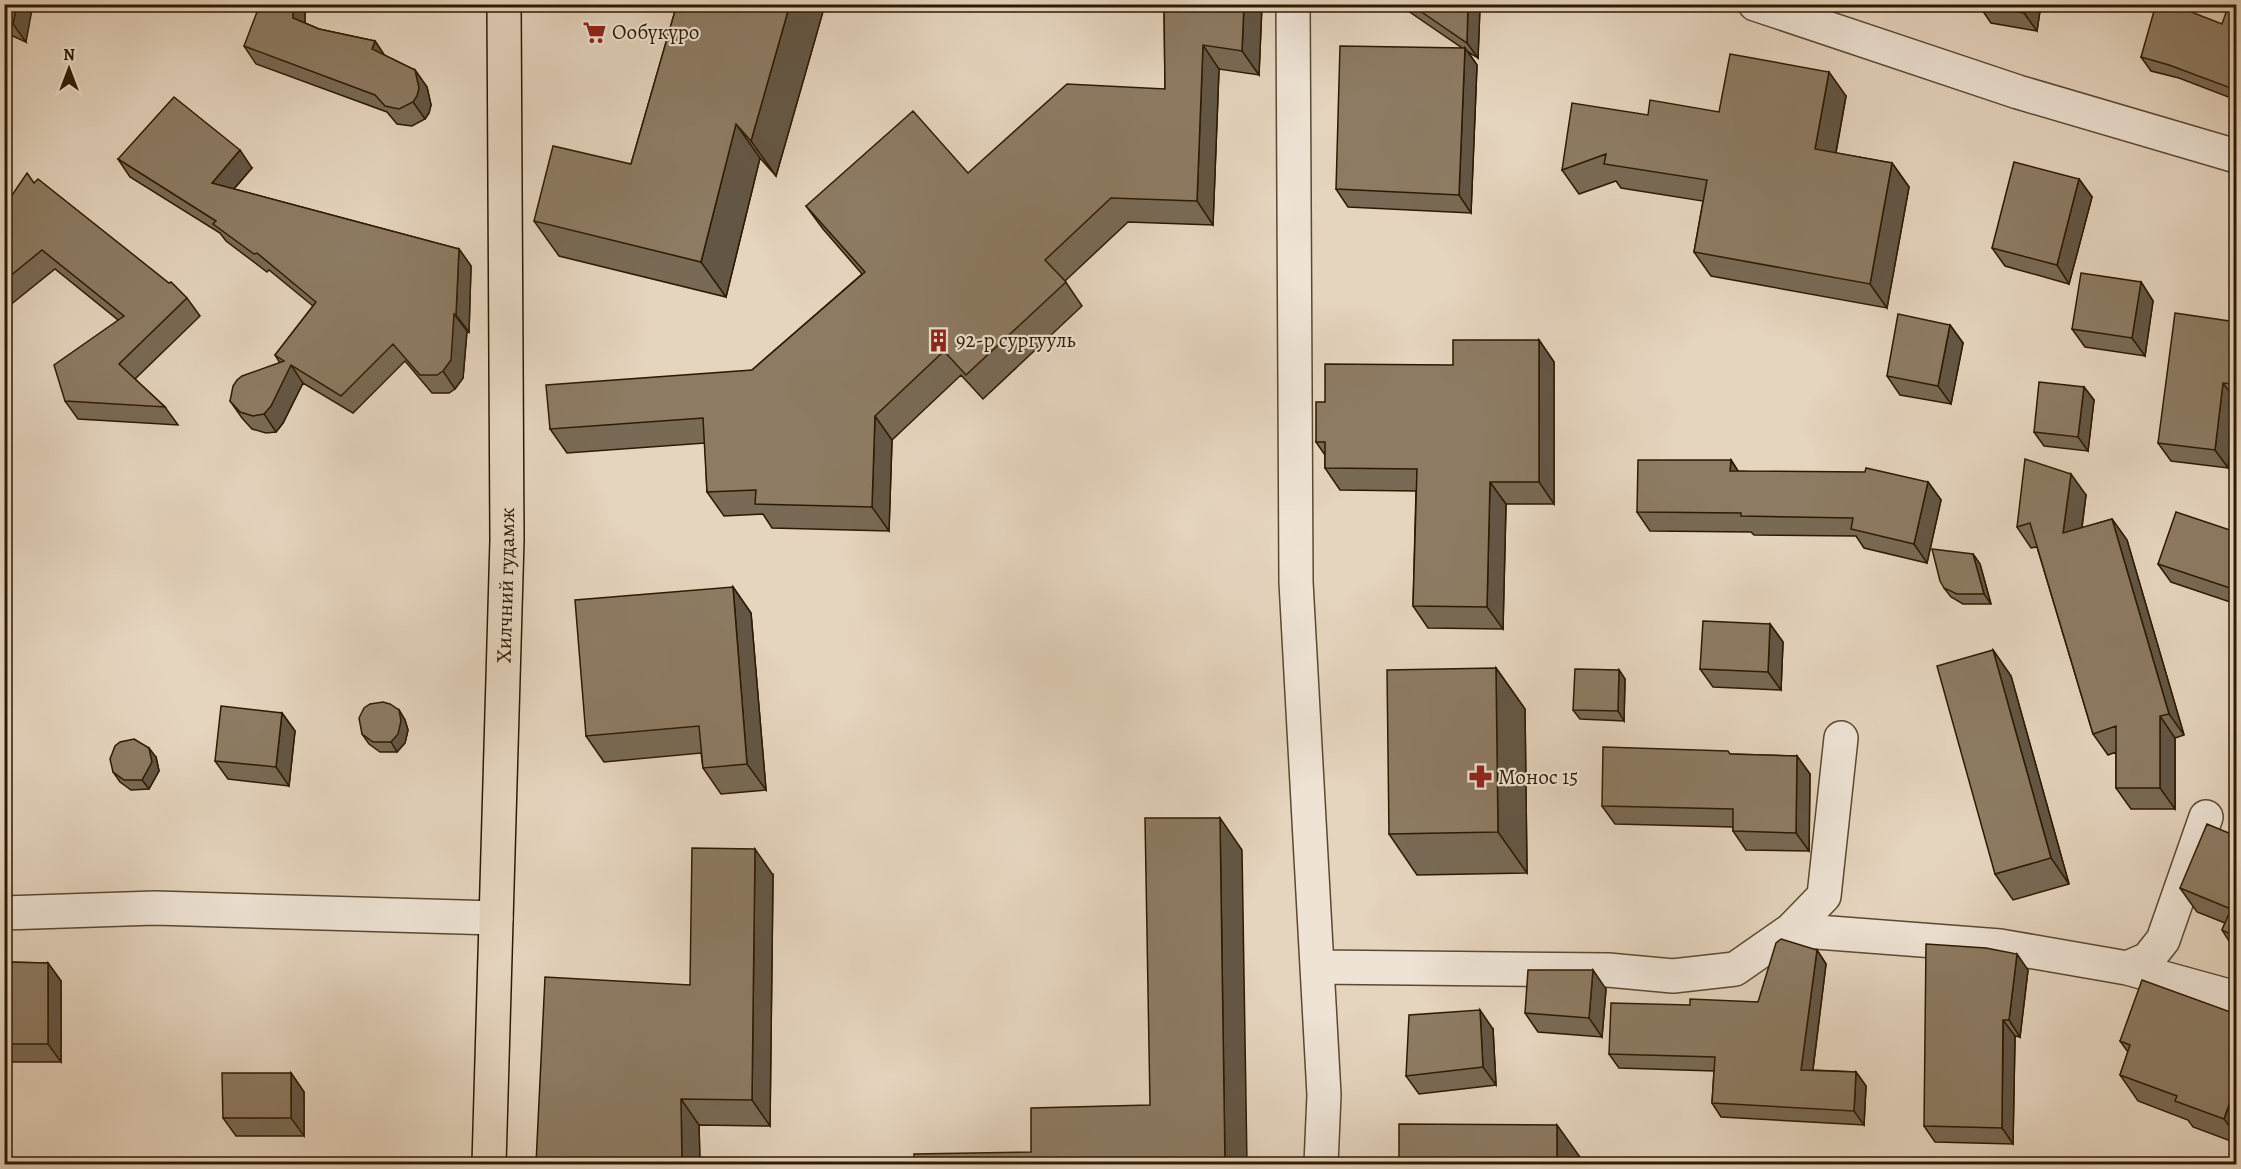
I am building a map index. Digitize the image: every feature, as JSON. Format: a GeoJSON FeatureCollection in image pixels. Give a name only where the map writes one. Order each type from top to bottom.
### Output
{"type":"FeatureCollection","features":[{"type":"Feature","properties":{"kind":"main road","name":"Хилчний гудамж"},"geometry":{"type":"LineString","coordinates":[[489,1164],[507,540],[504,4]]}},
{"type":"Feature","properties":{"kind":"street"},"geometry":{"type":"LineString","coordinates":[[1293,4],[1296,582],[1324,1095],[1321,1164]]}},
{"type":"Feature","properties":{"kind":"street"},"geometry":{"type":"LineString","coordinates":[[1755,4],[2018,92],[2236,156]]}},
{"type":"Feature","properties":{"kind":"street"},"geometry":{"type":"LineString","coordinates":[[1317,967],[1608,970],[1673,976],[1735,969],[1791,930],[1824,896],[1841,738]]}},
{"type":"Feature","properties":{"kind":"street"},"geometry":{"type":"LineString","coordinates":[[2127,968],[2148,959],[2163,940],[2206,817]]}},
{"type":"Feature","properties":{"kind":"street"},"geometry":{"type":"LineString","coordinates":[[4,913],[155,908],[496,918]]}},
{"type":"Feature","properties":{"kind":"street"},"geometry":{"type":"LineString","coordinates":[[1791,930],[2000,946],[2127,968],[2236,998]]}},
{"type":"Feature","properties":{"kind":"building"},"geometry":{"type":"Polygon","coordinates":[[[4,4],[17,4],[13,24],[4,20],[4,4]]]}},
{"type":"Feature","properties":{"kind":"building"},"geometry":{"type":"Polygon","coordinates":[[[260,4],[293,4],[293,18],[319,29],[375,41],[372,49],[415,70],[419,88],[417,96],[413,102],[399,109],[385,106],[375,95],[244,46],[260,4]]]}},
{"type":"Feature","properties":{"kind":"building"},"geometry":{"type":"Polygon","coordinates":[[[677,4],[790,4],[751,141],[736,124],[701,262],[534,221],[553,146],[631,164],[677,4]]]}},
{"type":"Feature","properties":{"kind":"building","name":"92-р сургууль"},"geometry":{"type":"Polygon","coordinates":[[[1164,4],[1244,4],[1242,51],[1203,45],[1197,201],[1111,198],[1045,260],[1066,282],[966,375],[944,351],[875,416],[872,507],[755,504],[756,490],[707,492],[703,418],[550,429],[546,385],[752,370],[865,272],[806,206],[913,111],[968,173],[1067,84],[1165,89],[1164,4]]]}},
{"type":"Feature","properties":{"kind":"building"},"geometry":{"type":"Polygon","coordinates":[[[1410,4],[1468,4],[1467,43],[1410,4]]]}},
{"type":"Feature","properties":{"kind":"building"},"geometry":{"type":"Polygon","coordinates":[[[1978,4],[2025,4],[2024,13],[1978,4]]]}},
{"type":"Feature","properties":{"kind":"building"},"geometry":{"type":"Polygon","coordinates":[[[2156,4],[2171,4],[2222,24],[2229,4],[2236,4],[2236,90],[2141,57],[2156,4]]]}},
{"type":"Feature","properties":{"kind":"building"},"geometry":{"type":"Polygon","coordinates":[[[1340,46],[1465,48],[1459,195],[1336,189],[1340,46]]]}},
{"type":"Feature","properties":{"kind":"building"},"geometry":{"type":"Polygon","coordinates":[[[1730,54],[1829,72],[1815,149],[1892,163],[1870,284],[1694,252],[1707,180],[1604,164],[1606,154],[1562,170],[1572,103],[1648,115],[1650,100],[1719,112],[1730,54]]]}},
{"type":"Feature","properties":{"kind":"building"},"geometry":{"type":"Polygon","coordinates":[[[174,97],[240,150],[212,183],[459,249],[451,360],[443,371],[437,375],[420,375],[393,344],[341,396],[291,365],[271,406],[264,414],[253,416],[240,412],[230,401],[233,386],[237,380],[242,376],[284,361],[275,355],[316,302],[257,253],[254,254],[213,224],[216,221],[118,159],[174,97]]]}},
{"type":"Feature","properties":{"kind":"building"},"geometry":{"type":"Polygon","coordinates":[[[2014,162],[2079,179],[2057,265],[1992,248],[2014,162]]]}},
{"type":"Feature","properties":{"kind":"building"},"geometry":{"type":"Polygon","coordinates":[[[27,173],[34,183],[38,179],[169,283],[171,282],[187,298],[119,364],[165,407],[65,401],[54,365],[124,316],[42,250],[4,281],[4,207],[27,173]]]}},
{"type":"Feature","properties":{"kind":"building"},"geometry":{"type":"Polygon","coordinates":[[[2081,273],[2141,282],[2132,338],[2072,329],[2081,273]]]}},
{"type":"Feature","properties":{"kind":"building"},"geometry":{"type":"Polygon","coordinates":[[[2175,313],[2236,322],[2234,384],[2223,383],[2215,450],[2158,443],[2175,313]]]}},
{"type":"Feature","properties":{"kind":"building"},"geometry":{"type":"Polygon","coordinates":[[[1898,314],[1950,325],[1938,386],[1887,376],[1898,314]]]}},
{"type":"Feature","properties":{"kind":"building"},"geometry":{"type":"Polygon","coordinates":[[[1453,340],[1539,340],[1539,482],[1490,482],[1487,607],[1413,606],[1417,469],[1325,468],[1325,442],[1316,442],[1316,402],[1325,402],[1325,364],[1453,365],[1453,340]]]}},
{"type":"Feature","properties":{"kind":"building"},"geometry":{"type":"Polygon","coordinates":[[[2039,382],[2084,387],[2078,437],[2034,432],[2039,382]]]}},
{"type":"Feature","properties":{"kind":"building"},"geometry":{"type":"Polygon","coordinates":[[[2025,459],[2071,474],[2063,533],[2112,519],[2169,714],[2160,716],[2160,788],[2116,788],[2116,726],[2093,734],[2030,523],[2017,527],[2025,459]]]}},
{"type":"Feature","properties":{"kind":"building"},"geometry":{"type":"Polygon","coordinates":[[[1638,460],[1731,460],[1730,471],[1865,472],[1866,468],[1928,482],[1914,544],[1851,529],[1853,518],[1741,516],[1741,513],[1637,512],[1638,460]]]}},
{"type":"Feature","properties":{"kind":"building"},"geometry":{"type":"Polygon","coordinates":[[[2176,512],[2236,532],[2236,590],[2158,564],[2176,512]]]}},
{"type":"Feature","properties":{"kind":"building"},"geometry":{"type":"Polygon","coordinates":[[[1932,549],[1973,554],[1984,594],[1957,594],[1944,588],[1932,549]]]}},
{"type":"Feature","properties":{"kind":"building"},"geometry":{"type":"Polygon","coordinates":[[[733,587],[747,764],[703,768],[699,726],[586,736],[575,600],[733,587]]]}},
{"type":"Feature","properties":{"kind":"building"},"geometry":{"type":"Polygon","coordinates":[[[1703,621],[1770,624],[1768,672],[1700,669],[1703,621]]]}},
{"type":"Feature","properties":{"kind":"building"},"geometry":{"type":"Polygon","coordinates":[[[1993,650],[2051,858],[1995,874],[1937,666],[1993,650]]]}},
{"type":"Feature","properties":{"kind":"building"},"geometry":{"type":"Polygon","coordinates":[[[1496,668],[1498,832],[1389,834],[1387,670],[1496,668]]]}},
{"type":"Feature","properties":{"kind":"building"},"geometry":{"type":"Polygon","coordinates":[[[1575,669],[1619,670],[1618,711],[1573,710],[1575,669]]]}},
{"type":"Feature","properties":{"kind":"building"},"geometry":{"type":"Polygon","coordinates":[[[383,702],[399,710],[401,721],[398,734],[391,742],[373,742],[362,734],[359,718],[364,708],[370,704],[383,702]]]}},
{"type":"Feature","properties":{"kind":"building"},"geometry":{"type":"Polygon","coordinates":[[[221,706],[282,713],[276,767],[215,761],[221,706]]]}},
{"type":"Feature","properties":{"kind":"building"},"geometry":{"type":"Polygon","coordinates":[[[134,739],[149,748],[152,762],[142,780],[124,780],[113,772],[110,759],[115,746],[120,742],[134,739]]]}},
{"type":"Feature","properties":{"kind":"building"},"geometry":{"type":"Polygon","coordinates":[[[1603,747],[1797,756],[1796,833],[1733,831],[1733,809],[1602,806],[1603,747]]]}},
{"type":"Feature","properties":{"kind":"building"},"geometry":{"type":"Polygon","coordinates":[[[1145,818],[1220,818],[1225,1164],[914,1164],[914,1154],[1031,1152],[1031,1108],[1150,1105],[1145,818]]]}},
{"type":"Feature","properties":{"kind":"building"},"geometry":{"type":"Polygon","coordinates":[[[2207,824],[2236,836],[2236,937],[2222,930],[2231,909],[2180,888],[2207,824]]]}},
{"type":"Feature","properties":{"kind":"building"},"geometry":{"type":"Polygon","coordinates":[[[692,848],[755,849],[752,1100],[681,1099],[682,1164],[536,1164],[545,977],[690,985],[692,848]]]}},
{"type":"Feature","properties":{"kind":"building"},"geometry":{"type":"Polygon","coordinates":[[[1781,939],[1817,950],[1801,1070],[1856,1072],[1854,1111],[1712,1103],[1715,1057],[1609,1054],[1611,1003],[1690,1005],[1690,999],[1758,1002],[1776,943],[1781,939]]]}},
{"type":"Feature","properties":{"kind":"building"},"geometry":{"type":"Polygon","coordinates":[[[1926,944],[1986,948],[2017,954],[2009,1020],[2003,1020],[2002,1128],[1924,1126],[1926,944]]]}},
{"type":"Feature","properties":{"kind":"building"},"geometry":{"type":"Polygon","coordinates":[[[4,962],[48,963],[48,1044],[4,1044],[4,962]]]}},
{"type":"Feature","properties":{"kind":"building"},"geometry":{"type":"Polygon","coordinates":[[[1528,970],[1593,970],[1589,1018],[1525,1013],[1528,970]]]}},
{"type":"Feature","properties":{"kind":"building"},"geometry":{"type":"Polygon","coordinates":[[[2142,980],[2236,1014],[2236,1087],[2224,1119],[2175,1101],[2177,1096],[2120,1075],[2130,1045],[2120,1041],[2142,980]]]}},
{"type":"Feature","properties":{"kind":"building"},"geometry":{"type":"Polygon","coordinates":[[[1480,1010],[1483,1067],[1406,1076],[1409,1015],[1480,1010]]]}},
{"type":"Feature","properties":{"kind":"building"},"geometry":{"type":"Polygon","coordinates":[[[222,1073],[291,1073],[291,1118],[223,1118],[222,1073]]]}},
{"type":"Feature","properties":{"kind":"building"},"geometry":{"type":"Polygon","coordinates":[[[1399,1124],[1557,1125],[1557,1164],[1399,1164],[1399,1124]]]}},
{"type":"Feature","properties":{"kind":"place","name":"Ообүкүро"},"geometry":{"type":"Point","coordinates":[594,32]}},
{"type":"Feature","properties":{"kind":"place","name":"92-р сургууль"},"geometry":{"type":"Point","coordinates":[938,340]}},
{"type":"Feature","properties":{"kind":"place","name":"Монос 15"},"geometry":{"type":"Point","coordinates":[1480,777]}}]}
